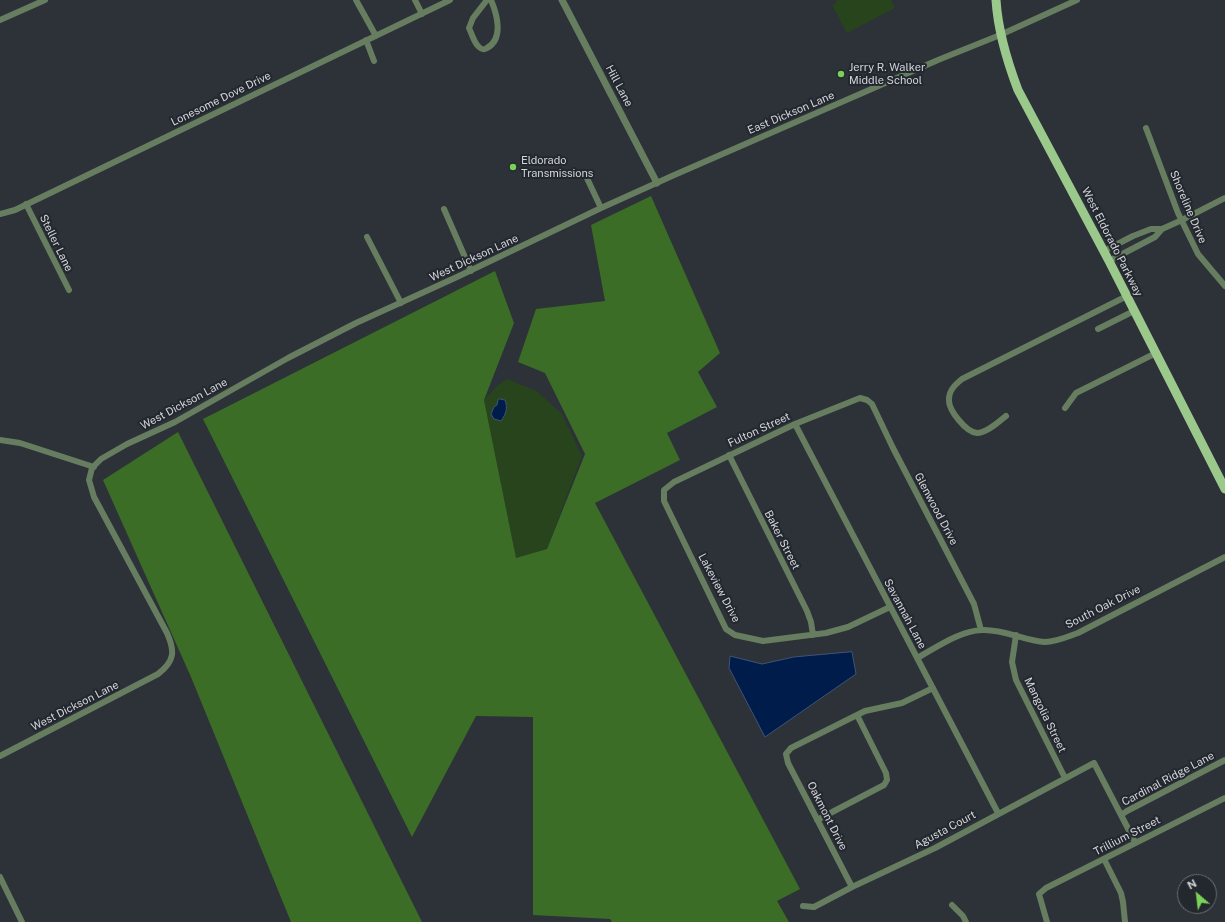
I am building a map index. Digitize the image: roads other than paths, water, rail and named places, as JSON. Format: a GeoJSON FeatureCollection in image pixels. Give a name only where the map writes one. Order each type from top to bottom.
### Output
{"type":"FeatureCollection","features":[{"type":"Feature","properties":{"kind":"main road","name":"West Eldorado Parkway"},"geometry":{"type":"LineString","coordinates":[[996,0],[1000,35],[1007,63],[1018,90],[1104,251],[1225,489]]}},
{"type":"Feature","properties":{"kind":"street"},"geometry":{"type":"LineString","coordinates":[[2,19],[45,0]]}},
{"type":"Feature","properties":{"kind":"street"},"geometry":{"type":"LineString","coordinates":[[356,0],[376,36]]}},
{"type":"Feature","properties":{"kind":"street"},"geometry":{"type":"LineString","coordinates":[[415,0],[422,14]]}},
{"type":"Feature","properties":{"kind":"street","name":"Lonesome Dove Drive"},"geometry":{"type":"LineString","coordinates":[[0,214],[15,210],[450,0]]}},
{"type":"Feature","properties":{"kind":"street"},"geometry":{"type":"LineString","coordinates":[[488,0],[473,18],[469,28],[478,46],[484,50],[492,46],[496,41],[497,18],[491,0]]}},
{"type":"Feature","properties":{"kind":"street","name":"Hill Lane"},"geometry":{"type":"LineString","coordinates":[[562,0],[657,183]]}},
{"type":"Feature","properties":{"kind":"street","name":"East Dickson Lane"},"geometry":{"type":"LineString","coordinates":[[657,183],[1000,35],[1077,0]]}},
{"type":"Feature","properties":{"kind":"street"},"geometry":{"type":"LineString","coordinates":[[366,40],[374,61]]}},
{"type":"Feature","properties":{"kind":"street","name":"Shoreline Drive"},"geometry":{"type":"LineString","coordinates":[[1146,128],[1178,213],[1198,254],[1225,286]]}},
{"type":"Feature","properties":{"kind":"street"},"geometry":{"type":"LineString","coordinates":[[585,174],[601,208]]}},
{"type":"Feature","properties":{"kind":"street","name":"West Dickson Lane"},"geometry":{"type":"LineString","coordinates":[[0,756],[158,674],[171,661],[173,654],[171,642],[167,633],[94,497],[89,480],[90,472],[101,459],[174,422],[288,358],[356,323],[471,271],[601,208],[657,183]]}},
{"type":"Feature","properties":{"kind":"street"},"geometry":{"type":"LineString","coordinates":[[1109,261],[1154,237],[1162,229],[1225,198]]}},
{"type":"Feature","properties":{"kind":"street","name":"Steller Lane"},"geometry":{"type":"LineString","coordinates":[[26,204],[69,290]]}},
{"type":"Feature","properties":{"kind":"street"},"geometry":{"type":"LineString","coordinates":[[444,209],[471,271]]}},
{"type":"Feature","properties":{"kind":"street"},"geometry":{"type":"LineString","coordinates":[[1104,251],[1133,236],[1152,229],[1162,229]]}},
{"type":"Feature","properties":{"kind":"street"},"geometry":{"type":"LineString","coordinates":[[367,237],[401,303]]}},
{"type":"Feature","properties":{"kind":"street"},"geometry":{"type":"LineString","coordinates":[[1006,416],[987,430],[978,433],[970,431],[958,420],[951,408],[949,399],[952,388],[962,379],[1127,296]]}},
{"type":"Feature","properties":{"kind":"street"},"geometry":{"type":"LineString","coordinates":[[1098,329],[1134,310]]}},
{"type":"Feature","properties":{"kind":"street"},"geometry":{"type":"LineString","coordinates":[[1065,408],[1076,393],[1156,353]]}},
{"type":"Feature","properties":{"kind":"street","name":"Fulton Street"},"geometry":{"type":"LineString","coordinates":[[664,490],[674,482],[795,424],[860,398],[867,400]]}},
{"type":"Feature","properties":{"kind":"street","name":"Glenwood Drive"},"geometry":{"type":"LineString","coordinates":[[867,400],[872,404],[893,448],[974,604],[981,630]]}},
{"type":"Feature","properties":{"kind":"street","name":"Savannah Lane"},"geometry":{"type":"LineString","coordinates":[[795,424],[998,814]]}},
{"type":"Feature","properties":{"kind":"street"},"geometry":{"type":"LineString","coordinates":[[0,440],[20,444],[94,467]]}},
{"type":"Feature","properties":{"kind":"street","name":"Baker Street"},"geometry":{"type":"LineString","coordinates":[[729,455],[806,611],[811,622],[813,635]]}},
{"type":"Feature","properties":{"kind":"street","name":"Lakeview Drive"},"geometry":{"type":"LineString","coordinates":[[664,490],[664,501],[726,629],[735,635],[763,641],[826,633],[848,627],[890,607]]}},
{"type":"Feature","properties":{"kind":"street","name":"South Oak Drive"},"geometry":{"type":"LineString","coordinates":[[917,658],[963,634],[981,630],[1004,631],[1046,642],[1060,640],[1078,633],[1225,557]]}},
{"type":"Feature","properties":{"kind":"street","name":"Mangolia Street"},"geometry":{"type":"LineString","coordinates":[[1016,635],[1012,662],[1016,680],[1065,778]]}},
{"type":"Feature","properties":{"kind":"street"},"geometry":{"type":"LineString","coordinates":[[817,820],[884,785],[887,780],[886,773],[857,715],[865,711],[902,703],[933,688]]}},
{"type":"Feature","properties":{"kind":"street","name":"Oakmont Drive"},"geometry":{"type":"LineString","coordinates":[[852,887],[788,763],[786,754],[791,748],[857,715]]}},
{"type":"Feature","properties":{"kind":"street","name":"Cardinal Ridge Lane"},"geometry":{"type":"LineString","coordinates":[[1121,815],[1127,810],[1225,760]]}},
{"type":"Feature","properties":{"kind":"street","name":"Agusta Court"},"geometry":{"type":"LineString","coordinates":[[803,906],[814,907],[852,887],[935,848],[1094,763],[1121,815]]}},
{"type":"Feature","properties":{"kind":"street","name":"Trillium Street"},"geometry":{"type":"LineString","coordinates":[[1047,922],[1039,894],[1046,888],[1225,798]]}},
{"type":"Feature","properties":{"kind":"street"},"geometry":{"type":"LineString","coordinates":[[1121,815],[1135,842]]}},
{"type":"Feature","properties":{"kind":"street"},"geometry":{"type":"LineString","coordinates":[[1104,859],[1121,893],[1124,922]]}},
{"type":"Feature","properties":{"kind":"street"},"geometry":{"type":"LineString","coordinates":[[0,877],[22,922]]}},
{"type":"Feature","properties":{"kind":"street"},"geometry":{"type":"LineString","coordinates":[[952,905],[963,916],[966,922]]}},
{"type":"Feature","properties":{"kind":"water"},"geometry":{"type":"Polygon","coordinates":[[[498,400],[505,400],[506,406],[505,413],[501,421],[494,419],[491,414],[494,407],[497,405],[498,400]]]}},
{"type":"Feature","properties":{"kind":"water"},"geometry":{"type":"Polygon","coordinates":[[[852,652],[856,674],[765,737],[729,668],[730,656],[762,664],[794,657],[852,652]]]}},
{"type":"Feature","properties":{"kind":"place","name":"Jerry R. Walker Middle School"},"geometry":{"type":"Point","coordinates":[841,74]}},
{"type":"Feature","properties":{"kind":"place","name":"Eldorado Transmissions"},"geometry":{"type":"Point","coordinates":[513,167]}}]}
